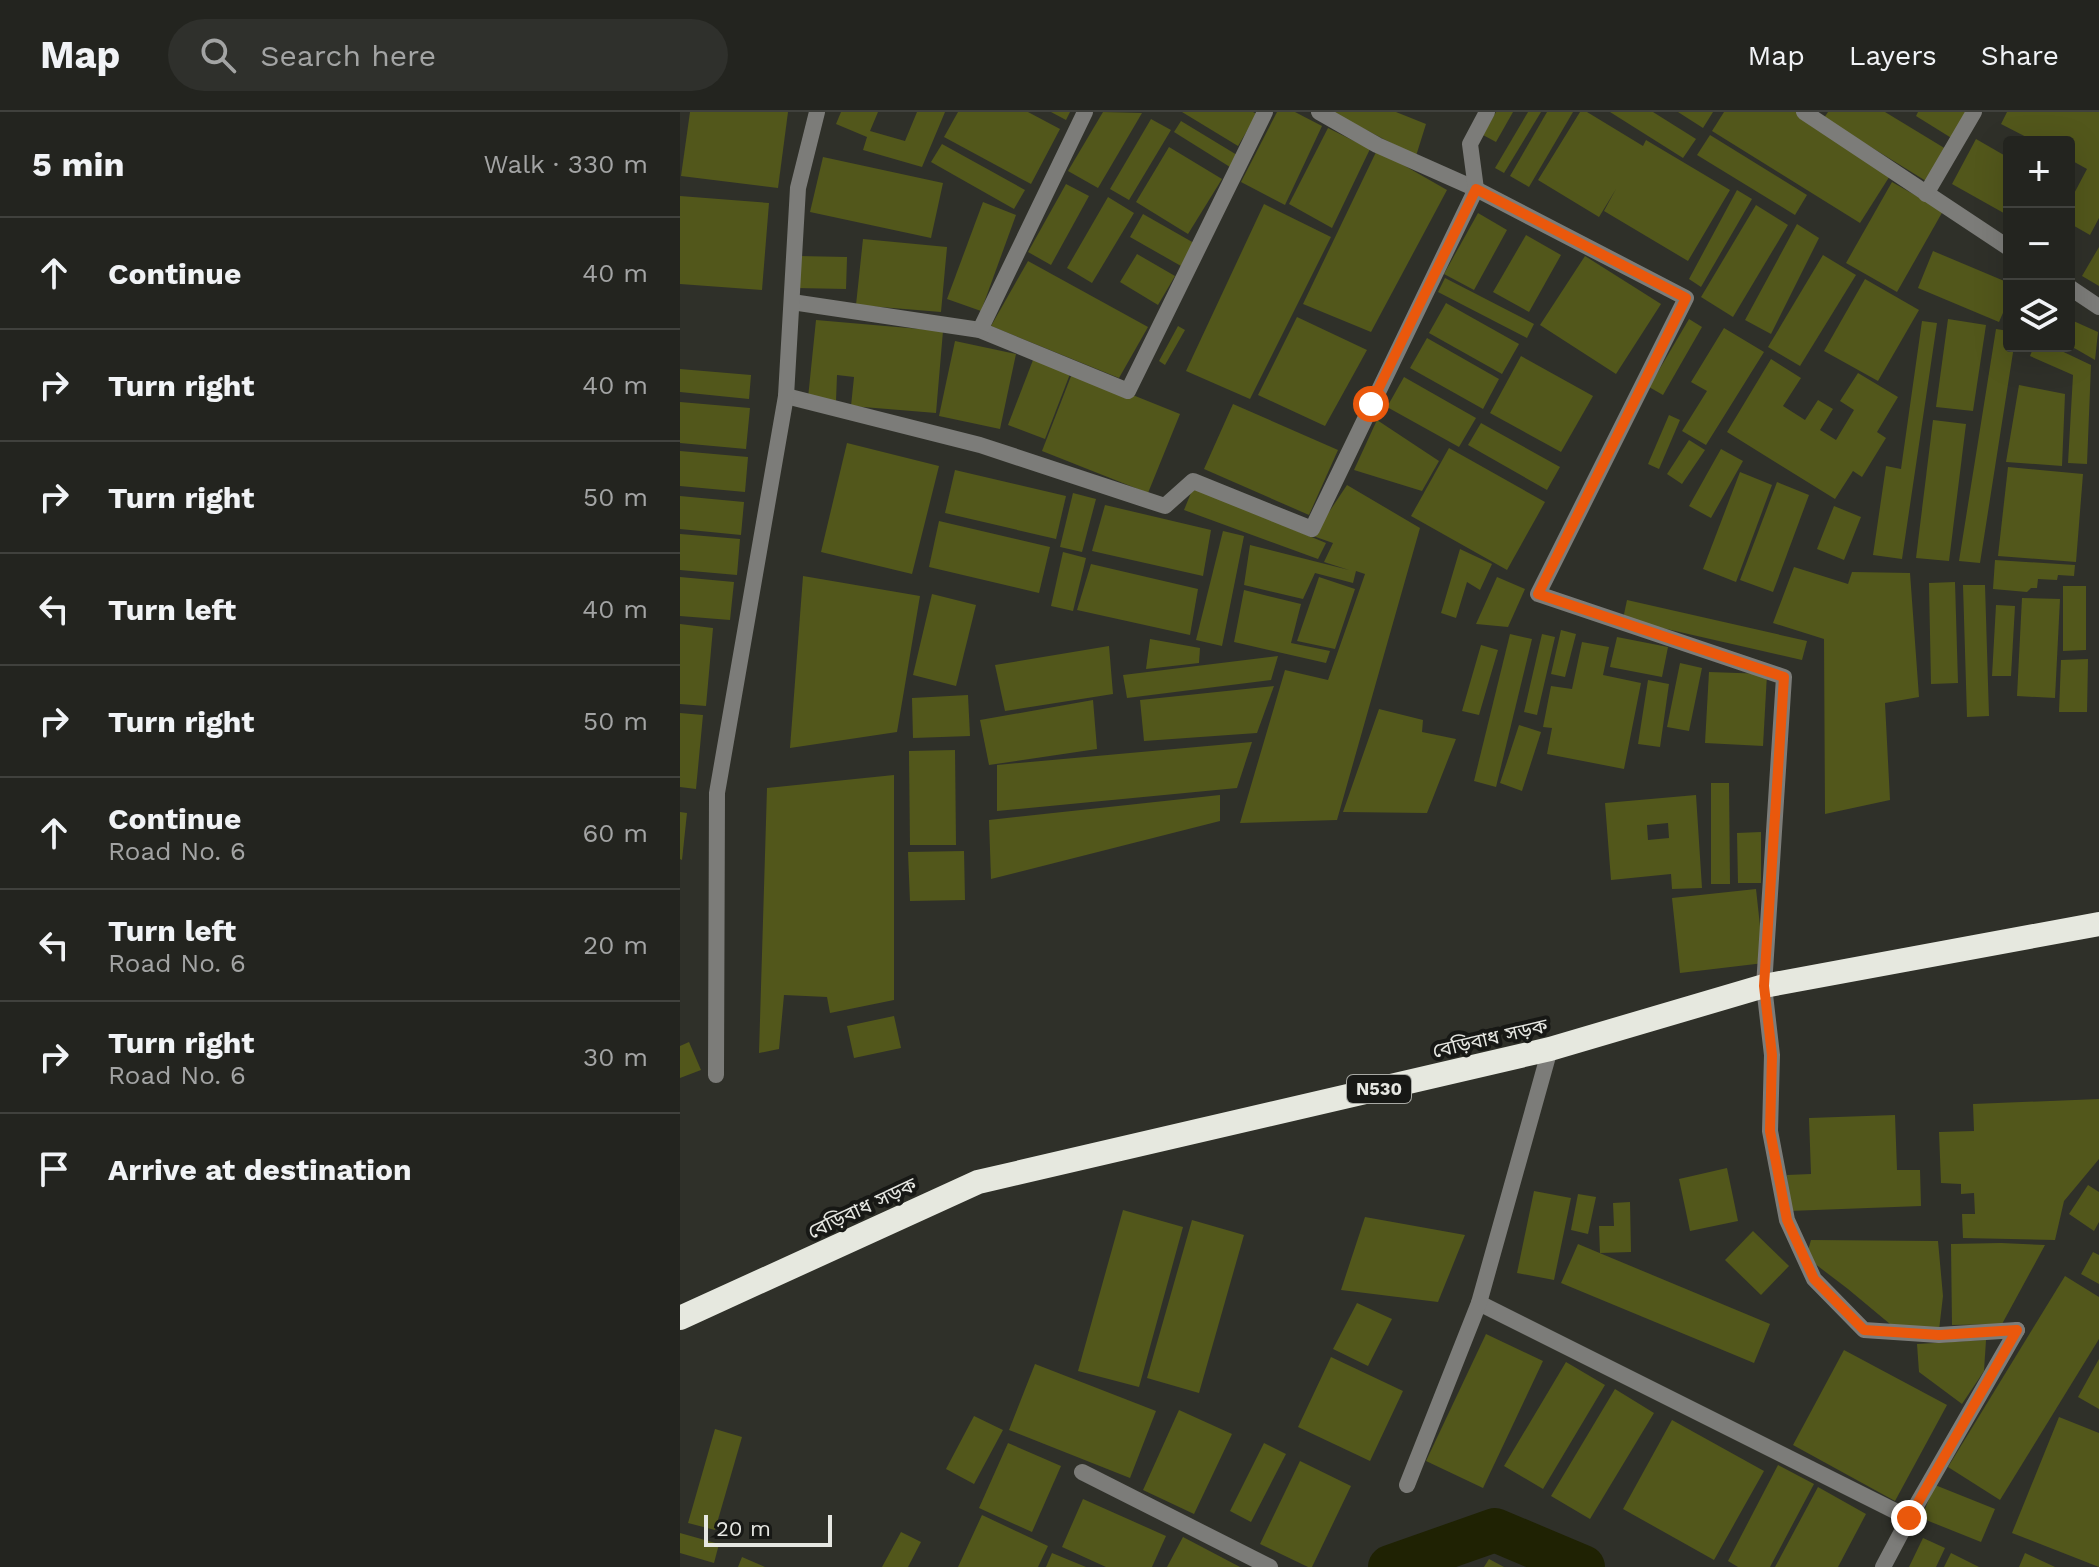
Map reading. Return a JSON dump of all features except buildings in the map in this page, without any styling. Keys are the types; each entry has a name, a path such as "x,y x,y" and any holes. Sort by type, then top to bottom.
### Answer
{"highway":[{"name":"বেড়িবাধ সড়ক","path":"680,1318 978,1182 1550,1049 1764,986 2099,924"}],"street":[{"path":"716,1075 717,793 786,396 798,188 817,112"},
{"path":"980,330 1085,112"},
{"path":"792,302 980,330 1128,391 1265,112"},
{"path":"1319,112 1377,145 1476,189 1686,298 1538,594 1784,677 1764,986 1772,1055 1770,1131 1787,1220 1814,1279 1864,1330 1939,1335 2017,1330 1883,1567"},
{"path":"786,396 980,445 1165,506 1193,481 1312,529 1476,189 1470,144 1487,112"},
{"path":"1804,112 2003,244"},
{"path":"1926,194 1974,112"},
{"path":"2075,291 2099,307"},
{"path":"1407,1485 1479,1303 1550,1049"},
{"path":"1479,1303 1909,1518"},
{"path":"1082,1472 1270,1567"}],"waterway":[{"path":"1390,1567 1495,1530 1583,1567"}],"route":[{"path":"1371,404 1476,189 1686,298 1538,594 1784,677 1764,986 1772,1055 1770,1131 1787,1220 1814,1279 1864,1330 1939,1335 2017,1330 1909,1518"}]}
